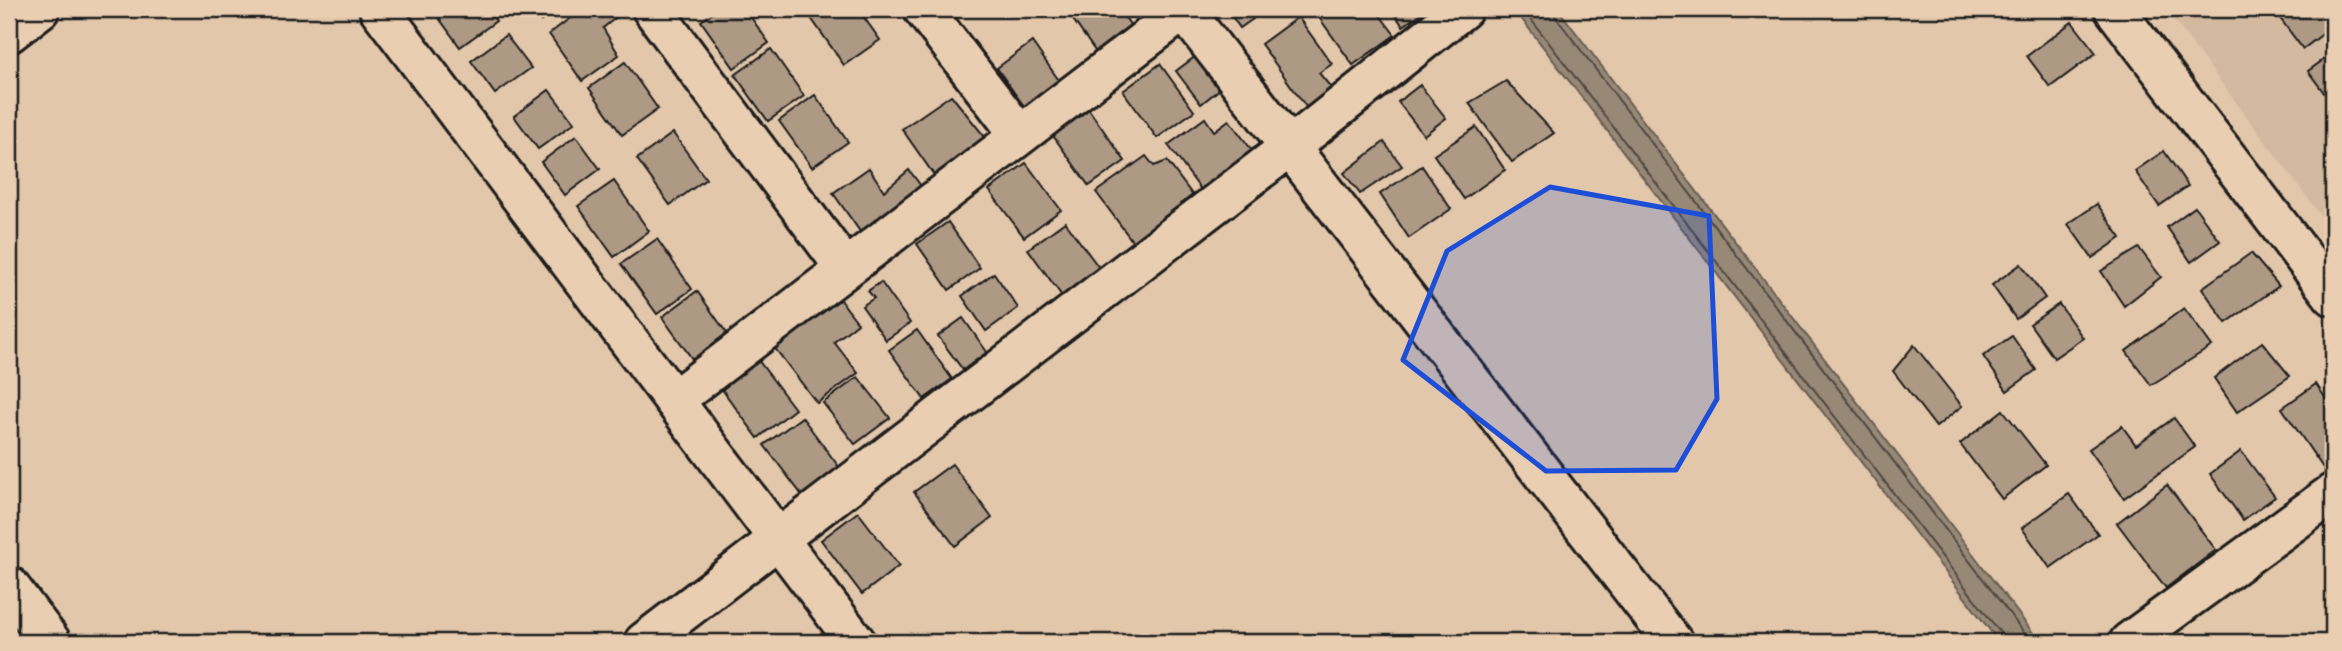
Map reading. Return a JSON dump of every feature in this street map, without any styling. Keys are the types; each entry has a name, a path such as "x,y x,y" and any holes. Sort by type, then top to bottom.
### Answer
{"street":[{"path":"9,33 40,9"},
{"path":"379,9 856,642"},
{"path":"652,9 845,268"},
{"path":"923,9 1019,134"},
{"path":"674,400 1183,9 1673,642"},
{"path":"644,642 1291,146 1463,9"},
{"path":"2113,9 2333,296"},
{"path":"2129,642 2333,493"},
{"path":"9,586 51,642"}],"highlighted area":[{"path":"1550,187 1709,216 1717,399 1676,470 1546,471 1403,360 1447,251"}],"shaded area":[{"path":"2166,9 2333,9 2333,232"}],"water":[{"path":"1514,9 1558,9 2040,642 1999,642"}],"building":[{"path":"443,9 487,9 496,21 460,47 436,14"},
{"path":"533,9 558,9 541,21"},
{"path":"582,9 613,9 619,15 603,28 619,55 582,81 549,34"},
{"path":"719,9 745,9 769,43 734,68 701,21"},
{"path":"825,9 858,9 880,40 844,65 811,18"},
{"path":"1119,9 1136,33 1100,58 1067,11"},
{"path":"1227,9 1257,9 1250,13 1253,19 1240,28"},
{"path":"1313,9 1375,9 1395,35 1353,65"},
{"path":"1391,9 1427,9 1403,26"},
{"path":"2273,9 2333,9 2333,26 2303,49"},
{"path":"1298,17 1332,64 1319,73 1333,90 1307,108 1261,44"},
{"path":"2072,22 2096,53 2050,87 2027,56"},
{"path":"506,35 531,68 495,94 471,61"},
{"path":"1032,42 1065,89 1029,114 997,68"},
{"path":"771,49 804,96 768,121 735,75"},
{"path":"2333,53 2333,105 2308,71"},
{"path":"1196,56 1221,88 1201,104 1176,71"},
{"path":"625,62 658,109 622,135 589,88"},
{"path":"1160,64 1194,111 1157,138 1123,91"},
{"path":"1506,81 1554,133 1512,162 1469,103"},
{"path":"1420,85 1446,118 1424,135 1398,102"},
{"path":"549,90 574,123 538,149 514,116"},
{"path":"815,95 848,142 812,167 779,121"},
{"path":"951,95 985,137 934,175 902,129"},
{"path":"1085,104 1125,161 1089,186 1049,130"},
{"path":"1205,118 1214,131 1229,120 1254,153 1202,191 1168,145"},
{"path":"1476,127 1505,170 1464,199 1434,155"},
{"path":"673,133 706,179 670,205 637,159"},
{"path":"576,136 600,169 565,195 541,162"},
{"path":"1384,142 1402,166 1360,194 1344,173"},
{"path":"2164,151 2188,186 2159,206 2135,171"},
{"path":"1146,156 1154,166 1167,161 1194,197 1133,242 1096,192"},
{"path":"1026,163 1061,210 1024,237 989,190"},
{"path":"1422,166 1451,209 1409,238 1380,194"},
{"path":"869,168 884,191 909,170 927,194 866,240 833,193"},
{"path":"614,181 649,231 614,257 578,206"},
{"path":"2097,204 2121,238 2092,258 2068,224"},
{"path":"2195,207 2220,241 2191,262 2167,227"},
{"path":"948,222 980,268 949,290 917,244"},
{"path":"1065,222 1100,269 1062,296 1028,249"},
{"path":"657,239 692,289 657,314 621,264"},
{"path":"2139,248 2161,277 2124,306 2101,271"},
{"path":"2251,253 2279,286 2226,323 2202,288"},
{"path":"2021,264 2045,298 2016,319 1992,285"},
{"path":"994,273 1018,308 986,331 962,296"},
{"path":"881,282 910,323 886,340 862,306 874,298 868,291"},
{"path":"697,291 733,342 698,367 662,317"},
{"path":"839,298 858,323 834,342 858,373 817,403 774,347"},
{"path":"2059,304 2083,338 2054,358 2030,324"},
{"path":"2184,308 2212,346 2151,385 2126,351"},
{"path":"963,318 987,352 963,370 938,336"},
{"path":"917,330 952,379 924,399 889,350"},
{"path":"2012,336 2036,370 2007,391 1983,356"},
{"path":"2262,342 2290,376 2237,412 2214,378"},
{"path":"1914,345 1962,406 1936,427 1893,371"},
{"path":"755,356 795,409 758,438 718,384"},
{"path":"858,377 890,418 855,444 823,403"},
{"path":"2316,384 2333,409 2333,476 2330,478 2282,408"},
{"path":"2003,410 2046,465 2002,499 1960,444"},
{"path":"802,417 842,471 805,499 764,445"},
{"path":"2174,418 2195,447 2124,498 2089,449 2122,426 2136,445"},
{"path":"2241,451 2275,497 2243,520 2210,474"},
{"path":"952,464 992,518 955,546 914,492"},
{"path":"2167,485 2216,550 2166,588 2117,523"},
{"path":"2069,494 2098,534 2050,568 2022,528"},
{"path":"858,512 899,566 862,594 821,540"}]}
